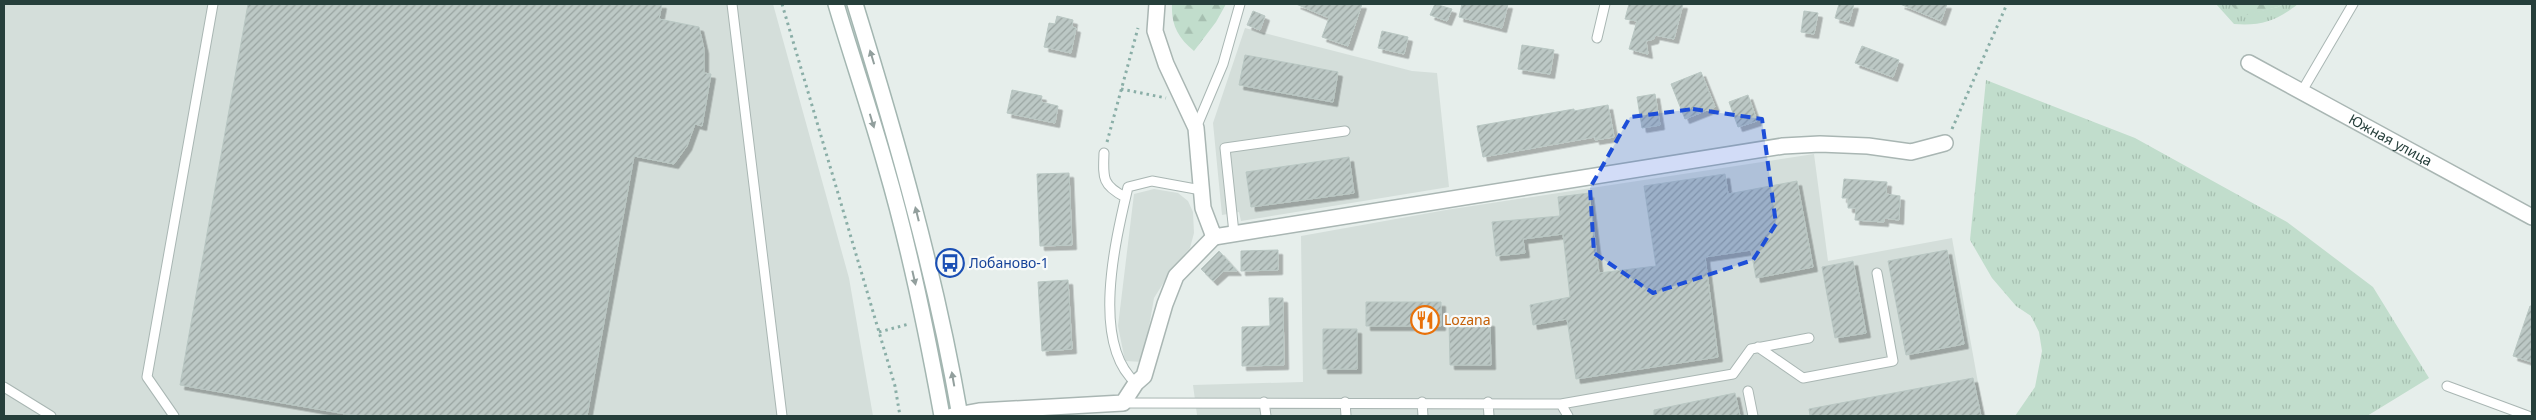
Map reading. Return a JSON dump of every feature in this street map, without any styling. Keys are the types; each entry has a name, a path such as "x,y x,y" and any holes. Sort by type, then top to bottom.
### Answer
{"street":[{"path":"836,4 886,167 911,262 930,347 942,416"},
{"path":"856,4 915,207 946,342 957,416 979,412 1123,403 1136,383 1144,376 1165,304 1176,276 1214,237 1783,146 1820,144 1868,146 1910,152 1945,144"},
{"path":"1158,4 1155,31 1166,64 1196,128 1201,190 1204,208 1214,237"},
{"name":"Южная улица","path":"2249,63 2532,217"}],"lane":[{"path":"174,416 147,377 213,4"},
{"path":"732,4 782,416"},
{"path":"1196,128 1223,64 1240,4"},
{"path":"1597,38 1605,4"},
{"path":"2302,92 2353,4"},
{"path":"1234,233 1225,148 1345,131"},
{"path":"1104,152 1103,175 1110,189 1125,197"},
{"path":"1136,383 1126,374 1115,347 1109,307 1112,254 1128,187 1152,181 1201,190"},
{"path":"1758,347 1803,378 1893,361 1877,273"},
{"path":"1123,403 1488,402 1561,404 1733,374 1751,349 1809,338"},
{"path":"2447,386 2528,416"},
{"path":"4,387 51,416"},
{"path":"1748,392 1753,416"},
{"path":"1264,402 1266,416"},
{"path":"1345,402 1346,416"},
{"path":"1422,402 1423,416"},
{"path":"1488,402 1489,416"},
{"path":"1561,404 1568,416"}],"path":[{"path":"782,4 895,386 900,416"},
{"path":"1945,144 2007,4"},
{"path":"1104,152 1139,23"},
{"path":"1121,89 1164,99 1180,94"},
{"path":"879,332 912,323"}],"highlighted area":[{"path":"1693,109 1762,119 1776,224 1753,260 1653,293 1594,253 1590,188 1630,117"}],"shaded area":[{"path":"4,4 773,4 849,278 873,416 4,416"},
{"path":"1245,28 1412,71 1437,73 1449,187 1241,221 1239,212 1222,215 1213,123"},
{"path":"1814,154 1828,261 1952,238 1984,416 1185,416 1197,415 1193,385 1303,382 1301,236 1446,210"},
{"path":"1154,189 1178,193 1188,201 1193,212 1194,233 1190,248 1174,266 1154,298 1143,362 1125,361 1118,326 1134,194"}],"green space":[{"path":"1172,4 1226,4 1216,22 1194,51 1180,36 1174,25"},
{"path":"2216,4 2230,4 2242,15 2278,7 2283,4 2298,4 2283,15 2268,21 2253,24 2234,24"},
{"path":"2230,4 2283,4 2242,16"},
{"path":"1986,80 2135,138 2287,222 2373,287 2429,378 2367,416 2015,416 2035,387 2042,351 2039,332 2031,316 2016,306 1992,278 1970,240"}],"building":[{"path":"248,4 662,4 659,19 699,27 704,49 704,73 711,74 702,126 695,124 687,146 674,164 634,156 587,416 357,416 180,385"},
{"path":"1296,4 1362,4 1348,46 1322,37 1329,18"},
{"path":"1435,4 1452,9 1447,21 1430,15"},
{"path":"1462,4 1508,4 1502,28 1459,17"},
{"path":"1629,4 1683,4 1674,39 1655,35 1654,39 1646,41 1648,54 1629,49 1637,21 1625,19"},
{"path":"1839,4 1854,4 1849,22 1835,18"},
{"path":"1900,4 1947,4 1941,21"},
{"path":"1253,11 1265,16 1260,30 1247,25"},
{"path":"1804,11 1818,13 1814,34 1801,32"},
{"path":"1057,16 1073,20 1072,27 1076,28 1071,53 1044,47 1049,23 1055,24"},
{"path":"1382,31 1408,37 1404,54 1378,48"},
{"path":"1522,45 1554,50 1550,74 1518,69"},
{"path":"1862,46 1899,60 1893,77 1855,63"},
{"path":"1245,55 1338,72 1333,102 1239,85"},
{"path":"1701,72 1715,107 1685,119 1671,84"},
{"path":"1012,90 1042,96 1041,102 1058,106 1055,123 1007,113"},
{"path":"1655,94 1660,125 1642,128 1637,97"},
{"path":"1748,95 1757,121 1738,127 1729,102"},
{"path":"1608,105 1614,137 1595,140 1595,137 1483,157 1477,126"},
{"path":"1349,157 1354,193 1251,207 1246,172"},
{"path":"1069,173 1072,245 1040,246 1037,174"},
{"path":"1725,174 1728,194 1797,181 1813,267 1756,278 1751,250 1705,257 1718,357 1576,379 1567,319 1533,325 1530,305 1570,297 1563,234 1523,239 1525,253 1496,256 1492,222 1560,216 1558,197 1589,193 1599,273 1656,266 1644,186"},
{"path":"1844,179 1887,182 1886,194 1900,196 1899,220 1884,218 1884,222 1855,220 1856,208 1848,208 1848,198 1842,198"},
{"path":"1278,250 1278,270 1241,271 1241,251"},
{"path":"1947,250 1964,344 1906,355 1888,261"},
{"path":"1219,251 1237,271 1224,271 1213,281 1201,269"},
{"path":"1853,261 1866,333 1835,338 1822,267"},
{"path":"1068,280 1072,349 1042,351 1038,282"},
{"path":"1269,298 1283,298 1284,365 1242,366 1242,327 1270,326"},
{"path":"1366,302 1441,302 1441,326 1366,326"},
{"path":"2530,306 2532,306 2532,362 2513,356"},
{"path":"1449,322 1490,322 1491,365 1450,365"},
{"path":"1323,329 1357,329 1357,369 1323,369"},
{"path":"1973,378 1981,416 1810,416 1809,409"},
{"path":"1735,393 1740,416 1654,416 1654,410"}],"place":[{"name":"Лобаново-1","path":"950,263"},
{"name":"Lozana","path":"1425,320"}]}
